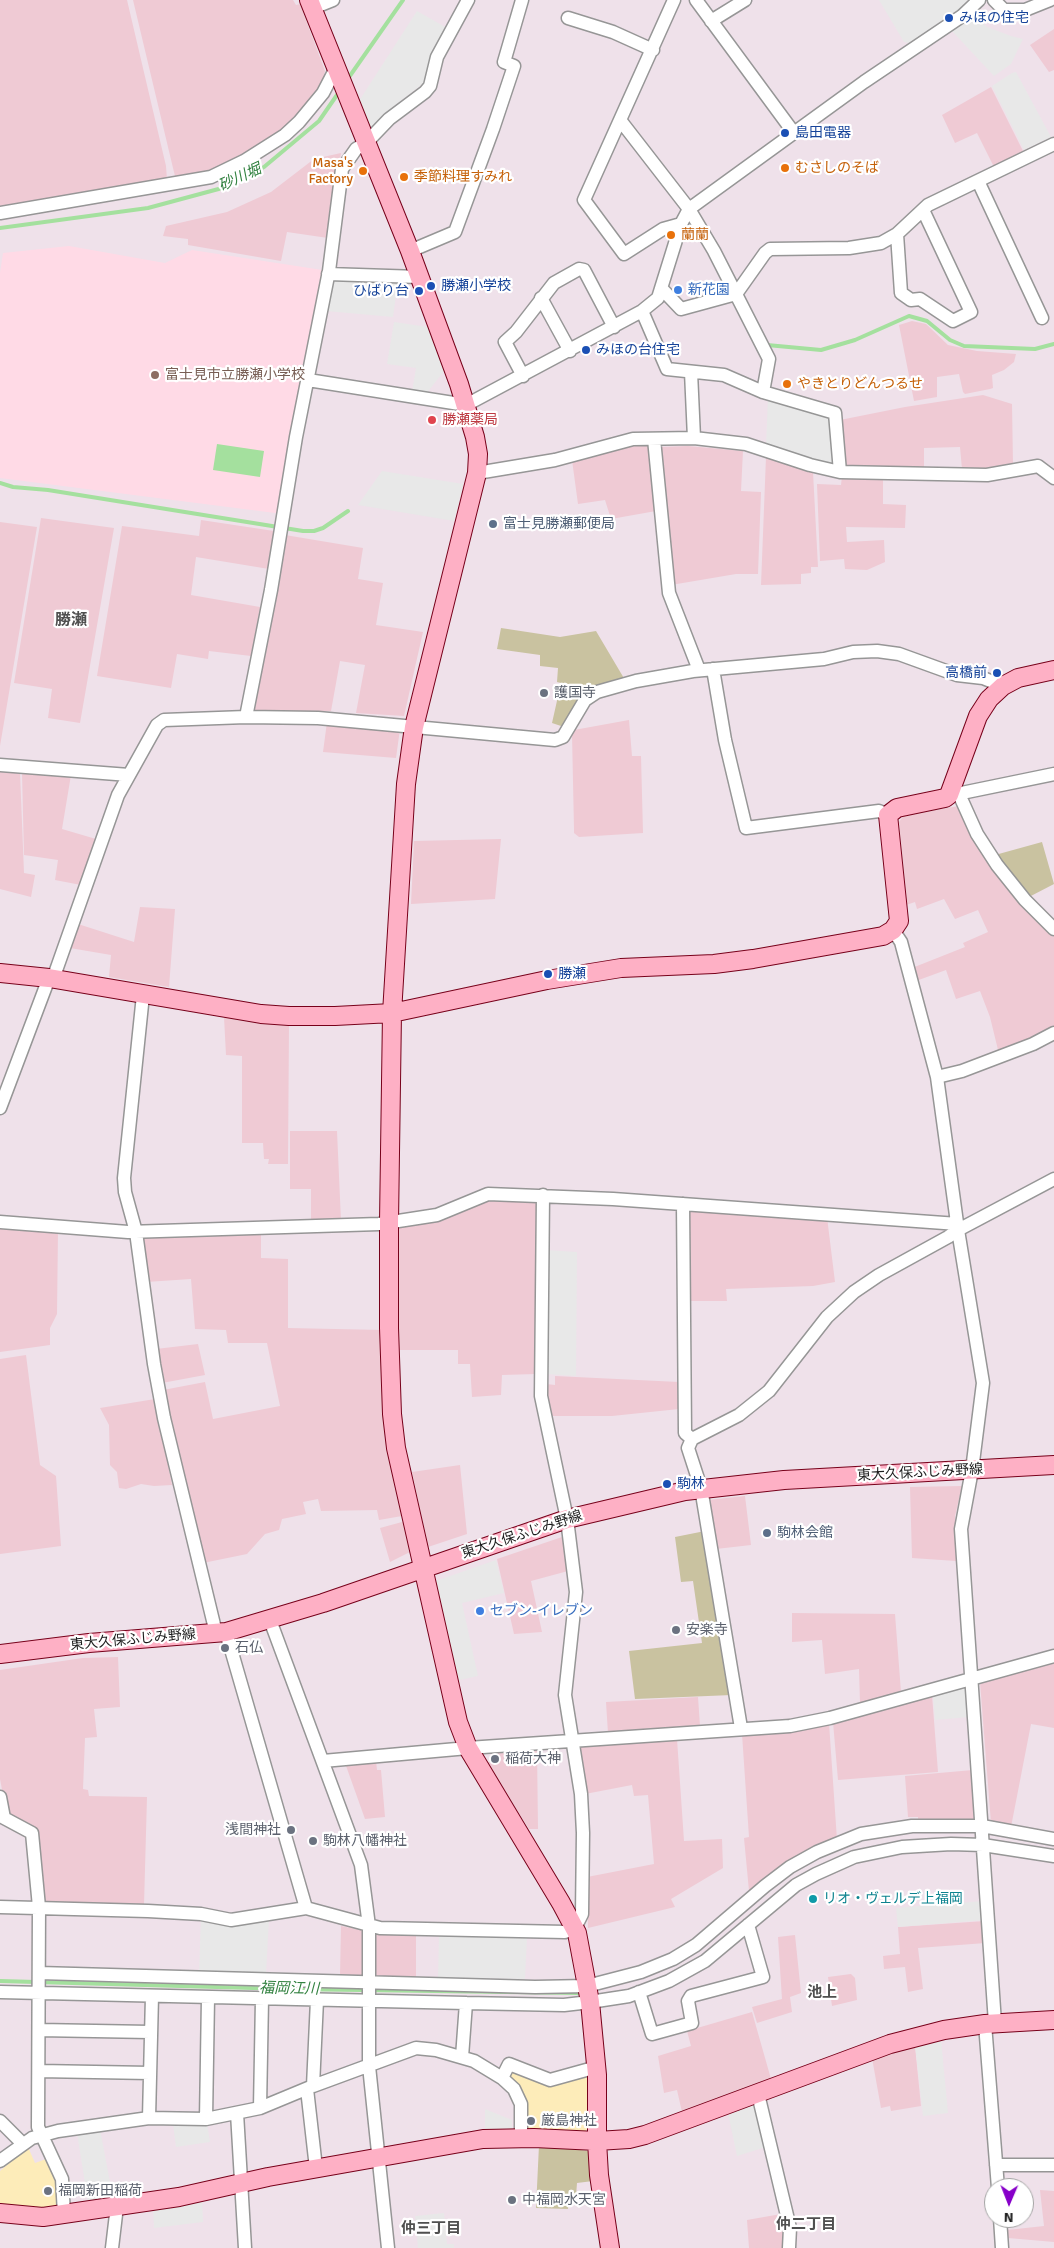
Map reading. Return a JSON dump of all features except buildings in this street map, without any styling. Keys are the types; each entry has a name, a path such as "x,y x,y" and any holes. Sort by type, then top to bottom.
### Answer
{"street":[{"path":"333,0 311,4 410,251 466,405 478,454 477,473 414,727 406,784 392,1013 389,1337 392,1414 396,1448 452,1700 468,1748 575,1928 588,1994 597,2067 599,2175 610,2248"},
{"path":"246,717 271,590 296,437 328,274 342,169 356,149 366,143 388,119 425,92 430,86 437,57 468,0"},
{"path":"410,251 455,232 494,129 514,66 504,62 522,0"},
{"path":"674,0 584,200 624,254 663,229 681,224"},
{"path":"696,0 794,134"},
{"path":"711,21 745,0"},
{"path":"308,380 466,405 614,327 653,304 662,290 681,224 689,209 864,82 962,16 979,0"},
{"path":"994,0 1004,10 1025,10 1050,0"},
{"path":"568,18 613,32 653,50"},
{"path":"0,213 211,177 270,146 299,122 338,72"},
{"path":"620,120 689,209 736,294 769,359 764,392"},
{"path":"662,290 682,309 736,294 765,253 770,249 849,248 881,243 897,234 928,205 1054,144"},
{"path":"978,181 1042,318"},
{"path":"897,234 901,293 911,300 920,299 954,321 971,312 923,210"},
{"path":"523,376 505,342 516,332 554,283 579,270 584,270 614,327"},
{"path":"328,274 419,277"},
{"path":"541,298 570,351"},
{"path":"642,311 667,369 724,375 764,392 835,413 840,472"},
{"path":"691,372 694,438"},
{"path":"477,473 555,460 634,439 694,438 746,444 810,465 840,472 987,475 1038,466 1044,468 1054,478"},
{"path":"654,439 669,593 698,670"},
{"path":"0,1108 51,979 118,795 157,725 164,720 246,717 318,718 555,740 563,737 585,700 597,692 698,670 824,659 853,652 877,651 899,654 957,675 983,678 1002,686"},
{"path":"713,669 725,740 746,828 879,811 888,815"},
{"path":"1054,670 1026,676 1002,686 989,699 978,716 954,794 997,865 1025,900 1054,929"},
{"path":"0,766 129,775"},
{"path":"888,815 897,808 942,800 954,794 1054,774"},
{"path":"0,973 51,979 143,995 289,1016 392,1013 621,968 714,964 883,936 893,930 899,921 888,815"},
{"path":"893,930 900,942 937,1077 958,1227 983,1383 972,1470 961,1529 982,1826 997,2178"},
{"path":"143,995 124,1178 125,1192 136,1232 154,1364 164,1418 221,1632 306,1908"},
{"path":"937,1077 971,1067 1033,1044 1054,1033"},
{"path":"741,1728 701,1488 688,1448 692,1439 738,1415 769,1391 827,1317 854,1292 879,1275 948,1237 958,1227 1054,1179"},
{"path":"0,1222 136,1232 380,1224 437,1215 488,1194 542,1195 683,1204 958,1227"},
{"path":"0,1907 201,1914 231,1920 306,1908 370,1926 565,1932 575,1928 582,1914 583,1833 581,1794 565,1695 576,1592 567,1519 541,1396 542,1195"},
{"path":"683,1204 685,1433 692,1439"},
{"name":"東大久保ふじみ野線","path":"0,1654 89,1643 221,1632 270,1620 567,1519 639,1500 701,1488 832,1477 1054,1465"},
{"path":"270,1620 361,1866 370,1926 369,2066 388,2248"},
{"path":"323,1761 573,1740 790,1726 830,1718 1054,1656"},
{"path":"0,1797 4,1818 32,1833 39,1907 38,2127 62,2179 64,2214"},
{"path":"39,1982 152,1996 262,2000 564,2005 673,1959 696,1945 790,1867 844,1840 878,1831 912,1826 982,1826 1054,1839"},
{"path":"0,1992 39,1982 370,1983 560,1987 588,1994 629,1996 669,1981 705,1961 796,1885 854,1857 902,1847 951,1844 983,1846 1054,1856"},
{"path":"639,1992 652,2034 692,2023 688,2001 691,1996 763,1977 748,1925"},
{"path":"149,2118 152,1996"},
{"path":"206,2119 208,1998"},
{"path":"260,2108 262,2000"},
{"path":"316,2168 310,2087 317,2000"},
{"path":"462,2057 466,2003"},
{"path":"0,2213 43,2217 179,2197 316,2168 484,2139 521,2138 597,2141 645,2135 890,2044 944,2030 990,2024 1054,2020"},
{"path":"39,2030 150,2032"},
{"path":"0,2161 22,2143 41,2135 149,2118 206,2119 260,2108 310,2087 416,2048 436,2050 474,2061 502,2078 514,2089 521,2104 521,2138"},
{"path":"502,2078 509,2064 550,2080 597,2067"},
{"path":"39,2071 150,2073"},
{"path":"758,2094 790,2228 789,2248"},
{"path":"237,2114 245,2248"},
{"path":"0,2121 22,2143"},
{"path":"996,2165 1054,2165"},
{"path":"112,2248 117,2206"},
{"path":"1001,2228 1002,2248"}],"shaded area":[{"path":"0,0 127,0 166,166 167,180 0,209"},
{"path":"133,0 293,0 296,5 300,4 325,71 322,86 293,121 265,143 206,173 179,178 175,176"},
{"path":"879,0 968,0 959,9 909,43 904,42"},
{"path":"417,11 447,28 431,55 425,82 384,114 370,130 359,101"},
{"path":"973,14 987,27 1023,39 1011,64 994,76 952,31"},
{"path":"1054,29 1054,70 1049,72 1030,45"},
{"path":"1016,72 1051,137 1024,150 992,86"},
{"path":"991,87 1024,153 994,167 977,133 955,143 942,115"},
{"path":"341,153 328,238 287,232 281,261 188,245 188,239 163,236 166,226 227,212 271,192 314,159"},
{"name":"富士見市立勝瀬小学校","path":"69,246 165,263 192,250 329,271 283,514 0,478 0,273 3,253"},
{"path":"335,278 398,281 393,317 326,311 330,281"},
{"path":"912,321 926,324 948,345 977,351 1016,354 1014,362 1004,370 992,375 993,388 965,394 959,374 937,377 937,397 914,401 899,325"},
{"path":"394,322 428,327 444,371 426,394 412,392 416,368 387,364"},
{"path":"983,395 1012,404 1013,465 990,469 962,469 960,447 924,448 924,468 848,467 843,463 840,420 905,407"},
{"path":"768,397 824,415 829,420 834,461 830,466 766,446"},
{"path":"647,443 651,447 656,511 611,519 605,500 578,504 572,460"},
{"path":"217,444 264,451 260,477 213,470"},
{"path":"688,446 743,451 741,491 761,492 758,574 736,574 671,585 661,447"},
{"path":"766,457 813,472 818,567 811,567 811,573 801,574 801,584 761,585"},
{"path":"382,471 463,484 454,521 358,505"},
{"path":"842,476 883,477 883,504 906,505 905,528 846,527 847,542 884,540 885,562 867,570 845,569 844,559 820,561 817,484 841,485"},
{"path":"41,518 114,528 80,723 48,718 52,689 14,683"},
{"path":"201,520 274,531 269,569 196,557 191,595 260,607 251,656 209,651 208,659 177,654 171,688 97,676 122,526 199,536"},
{"path":"0,522 37,527 0,746"},
{"path":"285,535 363,548 358,579 383,583 376,625 423,632 404,716 356,713 365,665 340,661 331,711 250,711"},
{"path":"501,628 560,637 596,631 625,680 589,691 564,727 552,723 561,683 557,682 558,668 540,666 540,655 497,649"},
{"path":"629,720 632,756 641,756 643,833 579,837 574,833 572,734 574,730"},
{"path":"327,722 400,729 396,758 323,752"},
{"path":"0,772 20,773 24,873 35,875 31,897 0,889"},
{"path":"22,773 71,775 62,829 96,839 81,885 55,880 58,860 24,855"},
{"path":"959,806 1052,931 1054,938 1054,1029 999,1054 990,1017 980,991 956,999 946,970 916,981 912,968 965,947 963,943 988,932 978,910 955,919 944,899 917,909 915,902 906,905 899,822 904,815"},
{"path":"501,839 495,899 411,904 414,841"},
{"path":"1042,842 1054,884 1027,898 995,855"},
{"path":"140,907 175,909 169,987 109,977 111,955 70,948 78,924 134,942"},
{"path":"224,1017 289,1024 288,1164 268,1164 269,1159 264,1159 263,1143 242,1143 242,1056 226,1055"},
{"path":"290,1131 337,1131 341,1221 311,1222 311,1189 290,1189"},
{"path":"490,1199 535,1201 538,1204 536,1374 502,1375 501,1395 472,1397 470,1364 458,1364 458,1350 399,1350 399,1227 431,1223"},
{"path":"688,1212 827,1217 835,1282 813,1286 726,1289 727,1301 688,1301"},
{"path":"0,1226 58,1231 57,1314 50,1328 50,1345 0,1352"},
{"path":"261,1231 261,1258 288,1259 288,1328 383,1330 384,1428 405,1511 402,1516 379,1520 377,1510 321,1511 318,1499 303,1502 306,1514 282,1519 279,1530 265,1534 247,1554 203,1563 163,1390 205,1382 213,1419 280,1406 267,1343 228,1343 226,1330 195,1329 191,1279 146,1282 141,1240 144,1236"},
{"path":"546,1250 577,1252 576,1376 546,1374"},
{"path":"198,1344 205,1375 162,1383 156,1349"},
{"path":"26,1355 40,1465 56,1476 61,1546 0,1554 0,1359"},
{"path":"555,1376 679,1382 679,1409 612,1416 551,1416 546,1384 555,1385"},
{"path":"155,1399 172,1485 154,1486 141,1484 126,1489 119,1488 117,1472 110,1465 109,1425 100,1408"},
{"path":"460,1465 467,1534 428,1547 412,1472"},
{"path":"962,1486 955,1516 956,1561 912,1558 910,1487"},
{"path":"745,1496 751,1545 716,1549 708,1500"},
{"path":"402,1522 408,1525 412,1551 390,1562 380,1528"},
{"path":"705,1531 732,1695 635,1699 629,1651 702,1643 693,1581 681,1582 675,1537"},
{"path":"565,1536 568,1571 531,1581 542,1632 514,1634 497,1559"},
{"path":"496,1560 504,1593 462,1603 478,1676 455,1681 433,1582"},
{"path":"792,1613 895,1614 901,1692 860,1703 859,1669 825,1674 822,1640 792,1642"},
{"path":"118,1657 120,1707 94,1709 97,1737 85,1738 83,1789 88,1790 89,1796 147,1797 144,1905 50,1905 44,1901 37,1830 12,1818 6,1811 0,1779 0,1670 83,1658"},
{"path":"1054,1661 1054,1728 1031,1724 1011,1827 991,1823 980,1682"},
{"path":"964,1686 967,1689 969,1717 935,1720 933,1695"},
{"path":"932,1695 938,1772 838,1780 833,1722"},
{"path":"698,1697 700,1726 608,1733 606,1702"},
{"path":"829,1723 837,1840 783,1866 749,1891 744,1838 749,1837 742,1734"},
{"path":"677,1739 684,1841 722,1839 723,1868 671,1899 675,1907 588,1928 587,1877 654,1864 648,1795 634,1796 632,1785 585,1794 578,1750 582,1745"},
{"path":"537,1749 538,1829 529,1829 486,1762 498,1762 498,1752"},
{"path":"376,1761 377,1770 381,1770 385,1817 365,1819 345,1763"},
{"path":"973,1770 977,1820 918,1824 918,1817 908,1817 905,1776"},
{"path":"983,1901 985,1920 898,1927 896,1908"},
{"path":"201,1917 269,1919 266,1974 199,1973"},
{"path":"985,1921 986,1943 918,1948 923,1989 908,1992 905,1967 884,1969 883,1956 900,1954 898,1927"},
{"path":"341,1926 361,1930 365,1933 365,1972 362,1976 340,1976"},
{"path":"377,1934 416,1935 416,1978 378,1977 374,1974 374,1937"},
{"path":"795,1935 801,1993 790,1997 792,2012 757,2023 752,2007 782,1999 778,1937"},
{"path":"439,1936 527,1937 525,1979 438,1978"},
{"path":"851,1974 855,1978 857,2000 832,2006 828,1977"},
{"path":"752,2012 771,2079 682,2112 677,2090 664,2093 658,2056 691,2046 687,2031"},
{"path":"941,2039 948,2113 923,2116 915,2045"},
{"path":"915,2046 921,2106 891,2111 890,2106 881,2108 872,2058"},
{"path":"513,2070 550,2083 589,2072 589,2127 583,2134 525,2128 506,2078"},
{"path":"752,2104 757,2106 766,2147 737,2156 728,2113"},
{"path":"485,2109 512,2120 512,2130 485,2131"},
{"path":"207,2123 210,2142 176,2147 173,2124"},
{"path":"100,2129 113,2198 88,2202 77,2133"},
{"path":"539,2145 589,2151 593,2181 577,2183 576,2196 569,2196 568,2209 536,2208"},
{"path":"28,2147 35,2163 49,2158 58,2178 60,2206 53,2209 0,2204 0,2171"},
{"path":"1040,2190 1054,2191 1054,2242 1008,2238 1007,2230 1044,2226"},
{"path":"202,2197 203,2222 154,2228 153,2206"},
{"path":"444,2213 447,2244 454,2244 454,2248 418,2248 415,2216"},
{"path":"781,2214 785,2228 784,2248 749,2248 747,2220"}],"waterway":[{"name":"砂川堀","path":"347,80 403,0"},
{"name":"砂川堀","path":"0,228 148,208 226,187 264,167 319,121 339,92"},
{"path":"767,345 821,350 855,340 909,316 927,321 950,340 964,346 1035,349 1054,344"},
{"path":"0,483 13,487 48,490 303,531 314,531 323,528 348,511"},
{"name":"福岡江川","path":"0,1981 289,1989 578,1993"}],"place":[{"name":"みほの住宅","path":"949,18"},
{"name":"島田電器","path":"785,133"},
{"name":"むさしのそば","path":"785,168"},
{"name":"Masa's Factory","path":"363,171"},
{"name":"季節料理すみれ","path":"404,177"},
{"name":"蘭蘭","path":"671,235"},
{"name":"勝瀬小学校","path":"431,286"},
{"name":"新花園","path":"678,290"},
{"name":"ひばり台","path":"419,291"},
{"name":"みほの台住宅","path":"586,350"},
{"name":"富士見市立勝瀬小学校","path":"155,375"},
{"name":"やきとりどんつるせ","path":"787,384"},
{"name":"勝瀬薬局","path":"432,420"},
{"name":"富士見勝瀬郵便局","path":"493,524"},
{"name":"高橋前","path":"997,673"},
{"name":"護国寺","path":"544,693"},
{"name":"勝瀬","path":"548,974"},
{"name":"駒林","path":"667,1484"},
{"name":"駒林会館","path":"767,1533"},
{"name":"セブン-イレブン","path":"480,1611"},
{"name":"安楽寺","path":"676,1630"},
{"name":"石仏","path":"225,1648"},
{"name":"稲荷大神","path":"495,1759"},
{"name":"浅間神社","path":"291,1830"},
{"name":"駒林八幡神社","path":"313,1841"},
{"name":"リオ・ヴェルデ上福岡","path":"813,1899"},
{"name":"厳島神社","path":"531,2121"},
{"name":"福岡新田稲荷","path":"48,2191"},
{"name":"中福岡水天宮","path":"512,2200"}],"district":[{"name":"勝瀬","path":"71,621"},
{"name":"池上","path":"822,1993"},
{"name":"仲二丁目","path":"806,2225"},
{"name":"仲三丁目","path":"431,2229"}]}
